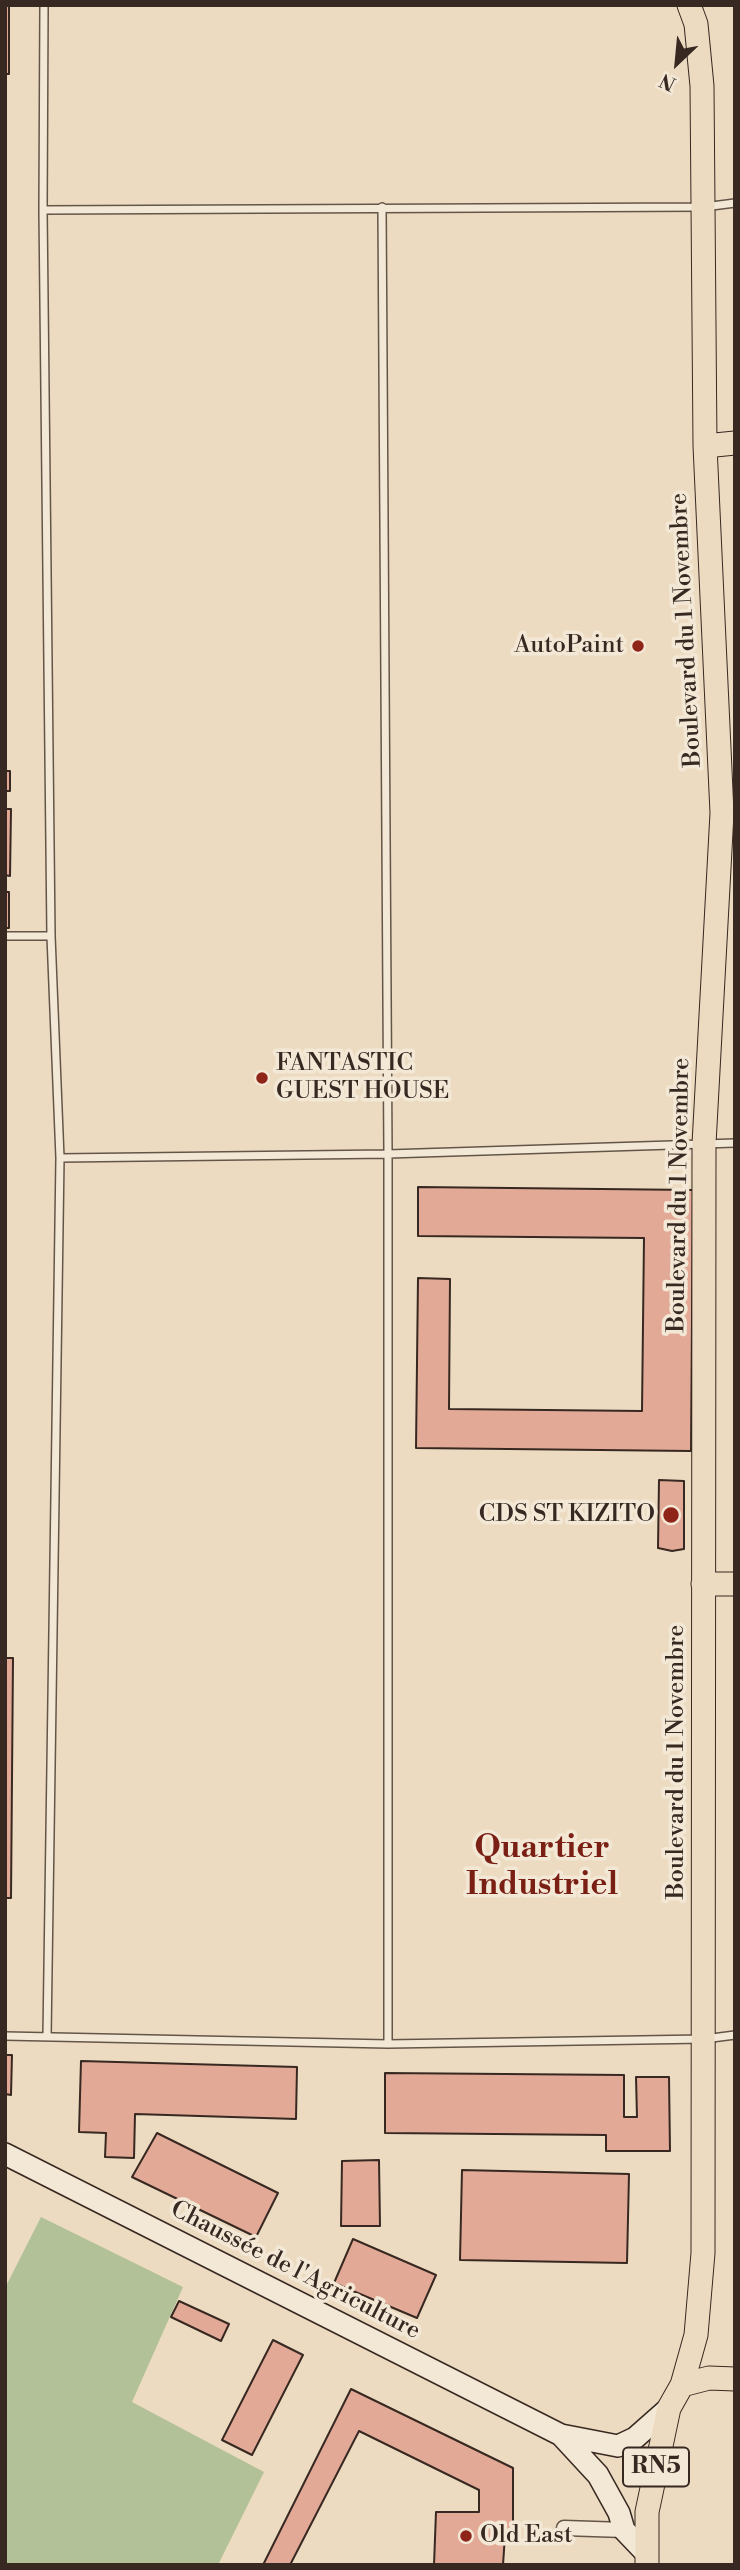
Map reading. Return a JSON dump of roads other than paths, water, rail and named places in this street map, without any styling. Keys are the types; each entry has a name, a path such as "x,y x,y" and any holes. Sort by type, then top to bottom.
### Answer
{"main road":[{"name":"Boulevard du 1 Novembre","path":"646,2559 647,2512 669,2408 682,2385 696,2335 701,2300 704,2039 704,1144 728,814 705,446 702,86 696,24 689,5"},
{"path":"705,446 735,443"},
{"path":"703,1584 735,1584"},
{"path":"682,2385 709,2378 735,2379"}],"street":[{"name":"Chaussée de l'Agriculture","path":"5,2154 561,2435 618,2446 635,2438 669,2408"},
{"name":"Chaussée de l'Agriculture","path":"561,2435 598,2475 619,2513 624,2530 646,2559"},
{"path":"564,2528 624,2530"}],"lane":[{"path":"44,5 43,210 51,936 60,1158 47,2036"},
{"path":"43,210 704,207 735,203"},
{"path":"382,207 388,1154 388,2044"},
{"path":"5,936 51,936"},
{"path":"60,1158 388,1154 735,1143"},
{"path":"5,2036 388,2044 704,2039 735,2035"}],"place":[{"name":"AutoPaint","path":"638,646"},
{"name":"FANTASTIC GUEST HOUSE","path":"262,1078"},
{"name":"CDS ST KIZITO","path":"671,1515"},
{"name":"Old East","path":"466,2536"}],"district":[{"name":"Quartier Industriel","path":"542,1868"}]}
